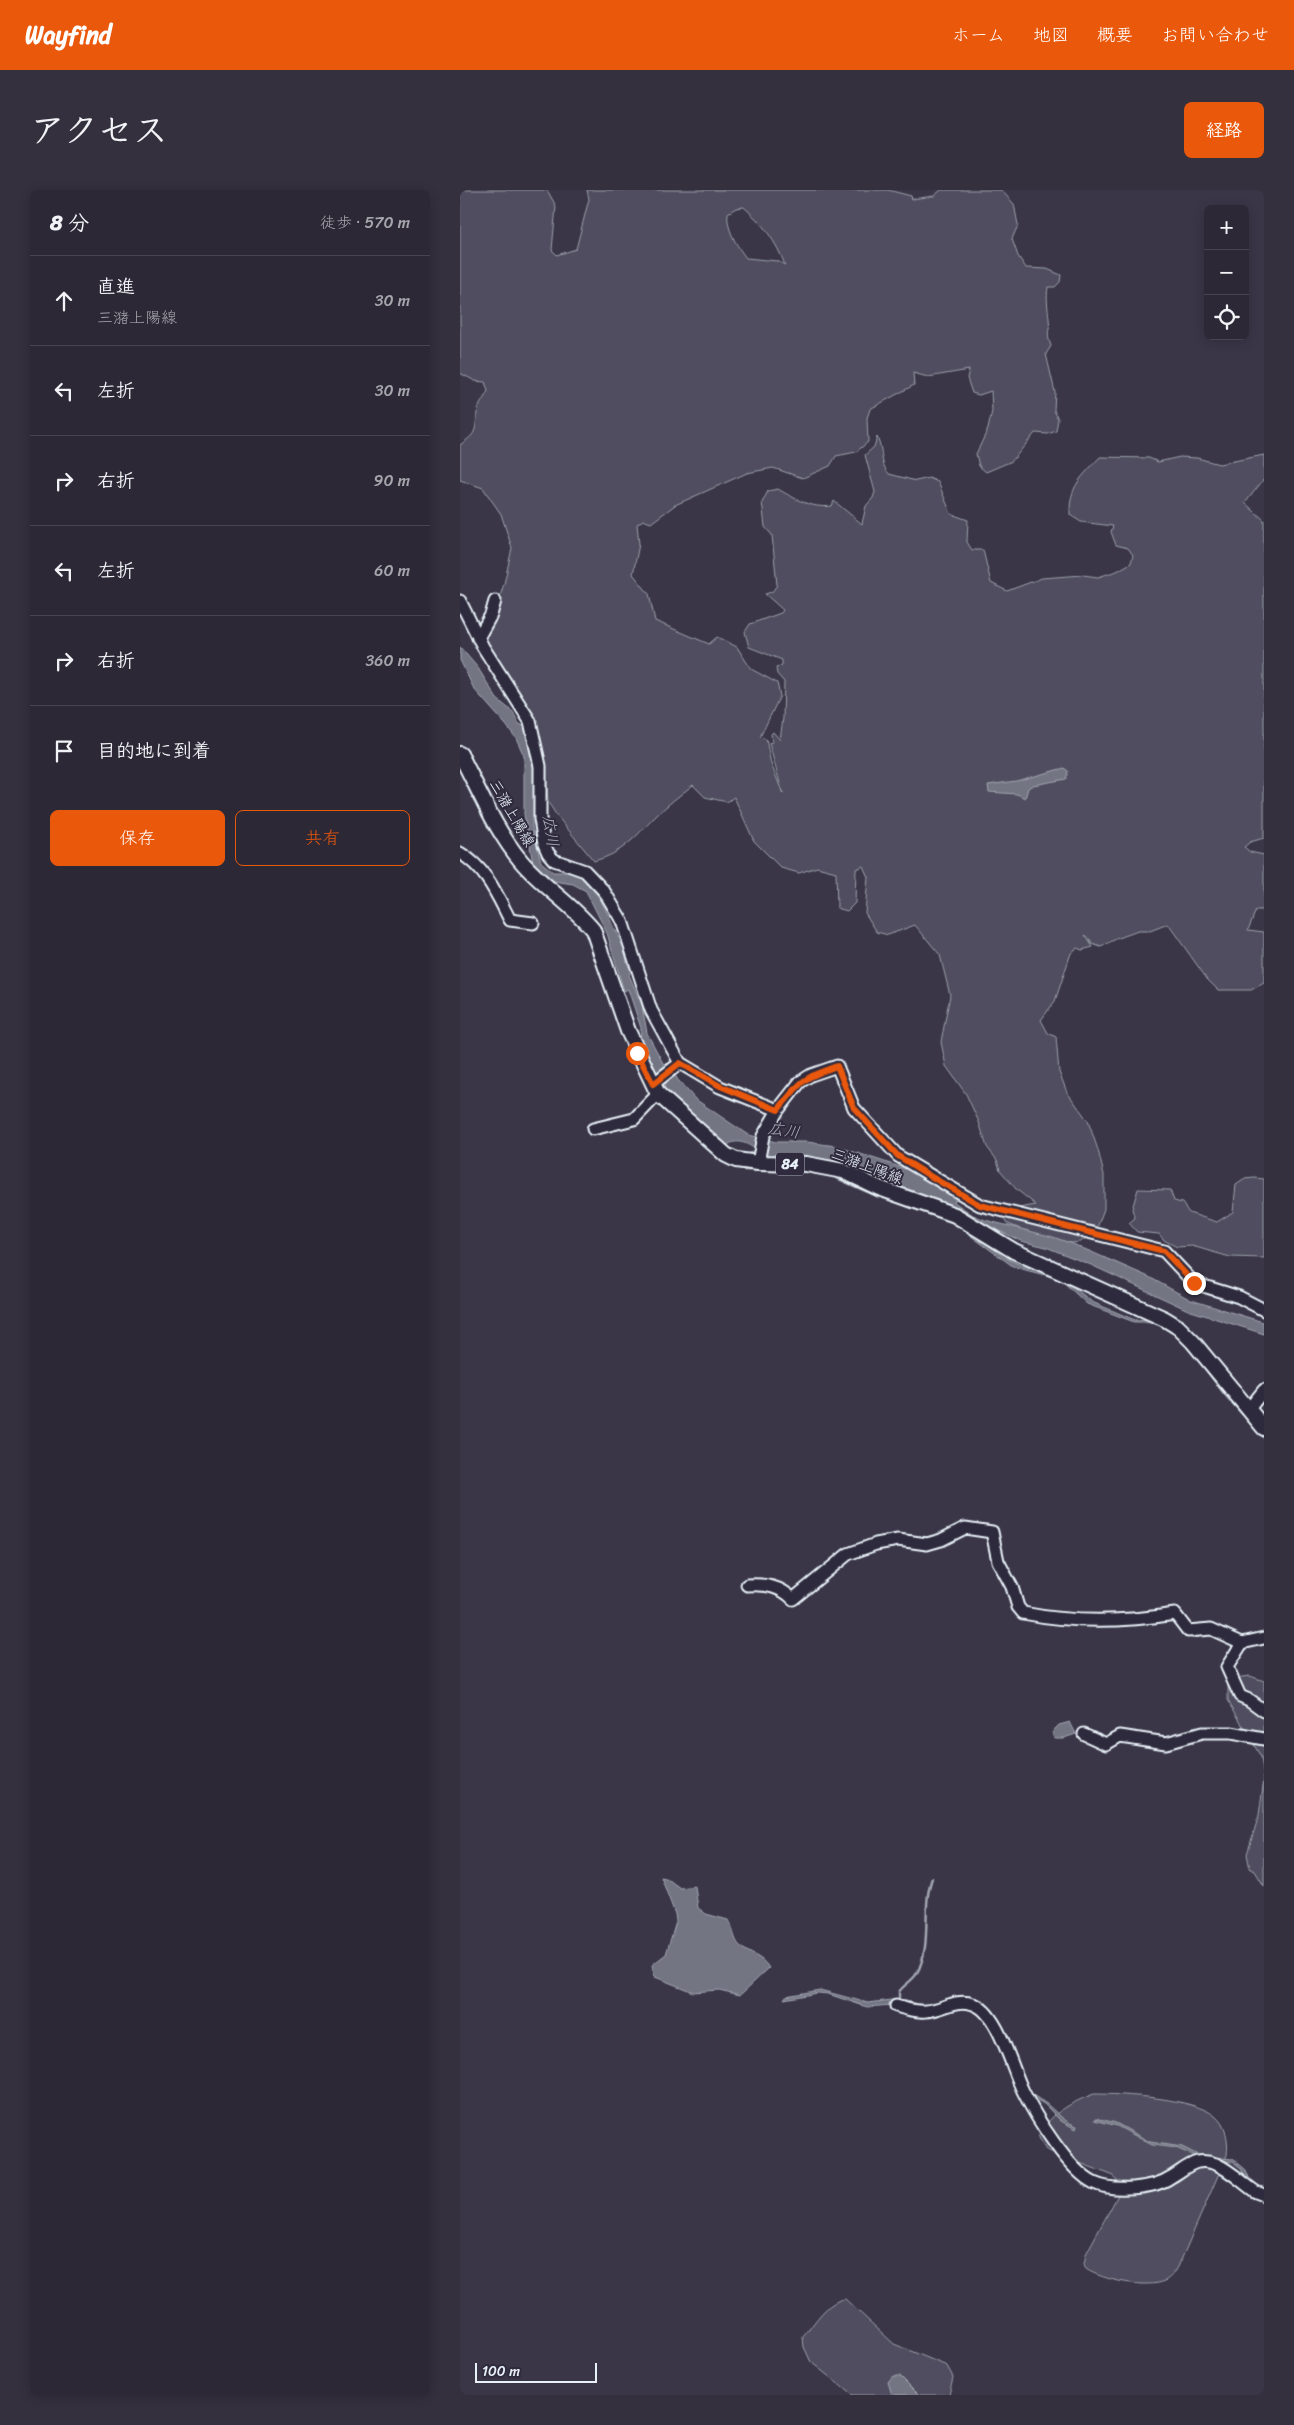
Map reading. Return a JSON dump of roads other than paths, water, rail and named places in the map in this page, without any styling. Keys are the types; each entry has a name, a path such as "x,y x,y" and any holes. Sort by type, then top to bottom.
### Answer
{"main road":[{"name":"三潴上陽線","path":"460,754 506,842 531,872 582,917 593,930 628,1031 656,1086 726,1155 736,1160 806,1164 843,1172 879,1188 955,1215 1014,1251 1165,1319 1178,1327 1193,1342 1264,1428"}],"street":[{"path":"478,638 490,615 495,600"},
{"path":"460,601 478,638 519,701 532,726 540,766 540,819 544,844 554,860 585,871 604,891 622,921 651,1010 677,1066 778,1110"},
{"path":"460,853 471,859 492,884 510,920 533,923"},
{"path":"593,1129 634,1119 656,1086 677,1066"},
{"path":"758,1160 763,1136 778,1110 800,1082 811,1075 837,1066 854,1108 898,1156 980,1205 1164,1251 1194,1283 1239,1297 1264,1310"},
{"path":"1248,1410 1264,1390"},
{"path":"747,1585 775,1587 793,1599 848,1554 890,1540 927,1544 941,1540 965,1528 992,1532 998,1561 1023,1613 1112,1621 1138,1620 1175,1614 1188,1630 1211,1629 1242,1643 1264,1638"},
{"path":"1242,1643 1227,1667 1240,1696 1249,1700 1264,1712"},
{"path":"1084,1734 1106,1744 1120,1736 1166,1742 1202,1733 1231,1733 1264,1739"},
{"path":"896,2006 924,2012 954,2002 973,2004 984,2010 994,2022 1024,2092 1040,2121 1077,2171 1095,2184 1117,2188 1145,2187 1171,2178 1185,2166 1200,2162 1216,2164 1256,2192 1264,2195"}],"water":[{"path":"460,647 478,668 497,699 513,712 519,724 526,727 537,772 537,810 532,819 532,827 541,862 553,872 579,872 596,893 625,951 631,970 629,975 642,1005 647,1033 663,1063 668,1064 678,1080 695,1099 748,1135 776,1142 807,1142 836,1146 906,1169 958,1194 954,1202 973,1215 1073,1244 1149,1277 1191,1300 1263,1322 1264,1334 1188,1310 1091,1265 1046,1247 1021,1241 993,1228 885,1187 849,1166 821,1160 736,1156 737,1151 748,1154 755,1149 748,1144 740,1142 729,1144 725,1147 664,1092 640,1043 641,1028 628,989 624,991 607,933 586,891 573,884 547,880 534,869 524,814 524,756 516,738 474,689 460,660"},
{"path":"1064,768 1068,771 1066,779 1033,785 1028,788 1025,798 1017,794 989,792 988,785 1016,781"},
{"path":"973,1233 1004,1257 1020,1265 1061,1277 1092,1302 1135,1320 1156,1319 1172,1328 1264,1436 1264,1439 1224,1395 1188,1347 1165,1326 1157,1322 1134,1322 1087,1304 1060,1279 1014,1267 971,1236"},
{"path":"1070,1722 1076,1734 1064,1738 1054,1738 1052,1732 1059,1725"},
{"path":"661,1877 666,1878 680,1888 695,1886 698,1908 706,1914 728,1920 740,1946 762,1960 769,1968 740,1995 719,1990 693,1992 655,1977 652,1965 666,1954 676,1922 675,1914"},
{"path":"820,1990 868,2003 899,1999 923,2005 979,2001 990,2009 998,2019 1017,2069 1030,2092 1065,2120 1077,2126 1076,2129 1061,2121 1044,2104 1028,2095 982,2005 927,2008 892,2005 867,2007 828,1994 818,1993 784,1999 786,1996"},
{"path":"1096,2118 1116,2123 1150,2142 1182,2147 1200,2156 1233,2159 1246,2170 1251,2183 1248,2184 1241,2168 1233,2162 1199,2158 1176,2148 1152,2145 1117,2126 1095,2120"},
{"path":"893,2376 900,2376 919,2395 892,2395 888,2382"}],"waterway":[{"path":"744,1170 815,1172"},
{"path":"830,1175 879,1197"},
{"path":"899,2002 899,1992 915,1976 922,1962 926,1938 927,1901 932,1878"}],"water label":[{"name":"広川","path":"551,831"},
{"name":"広川","path":"784,1130"}]}
